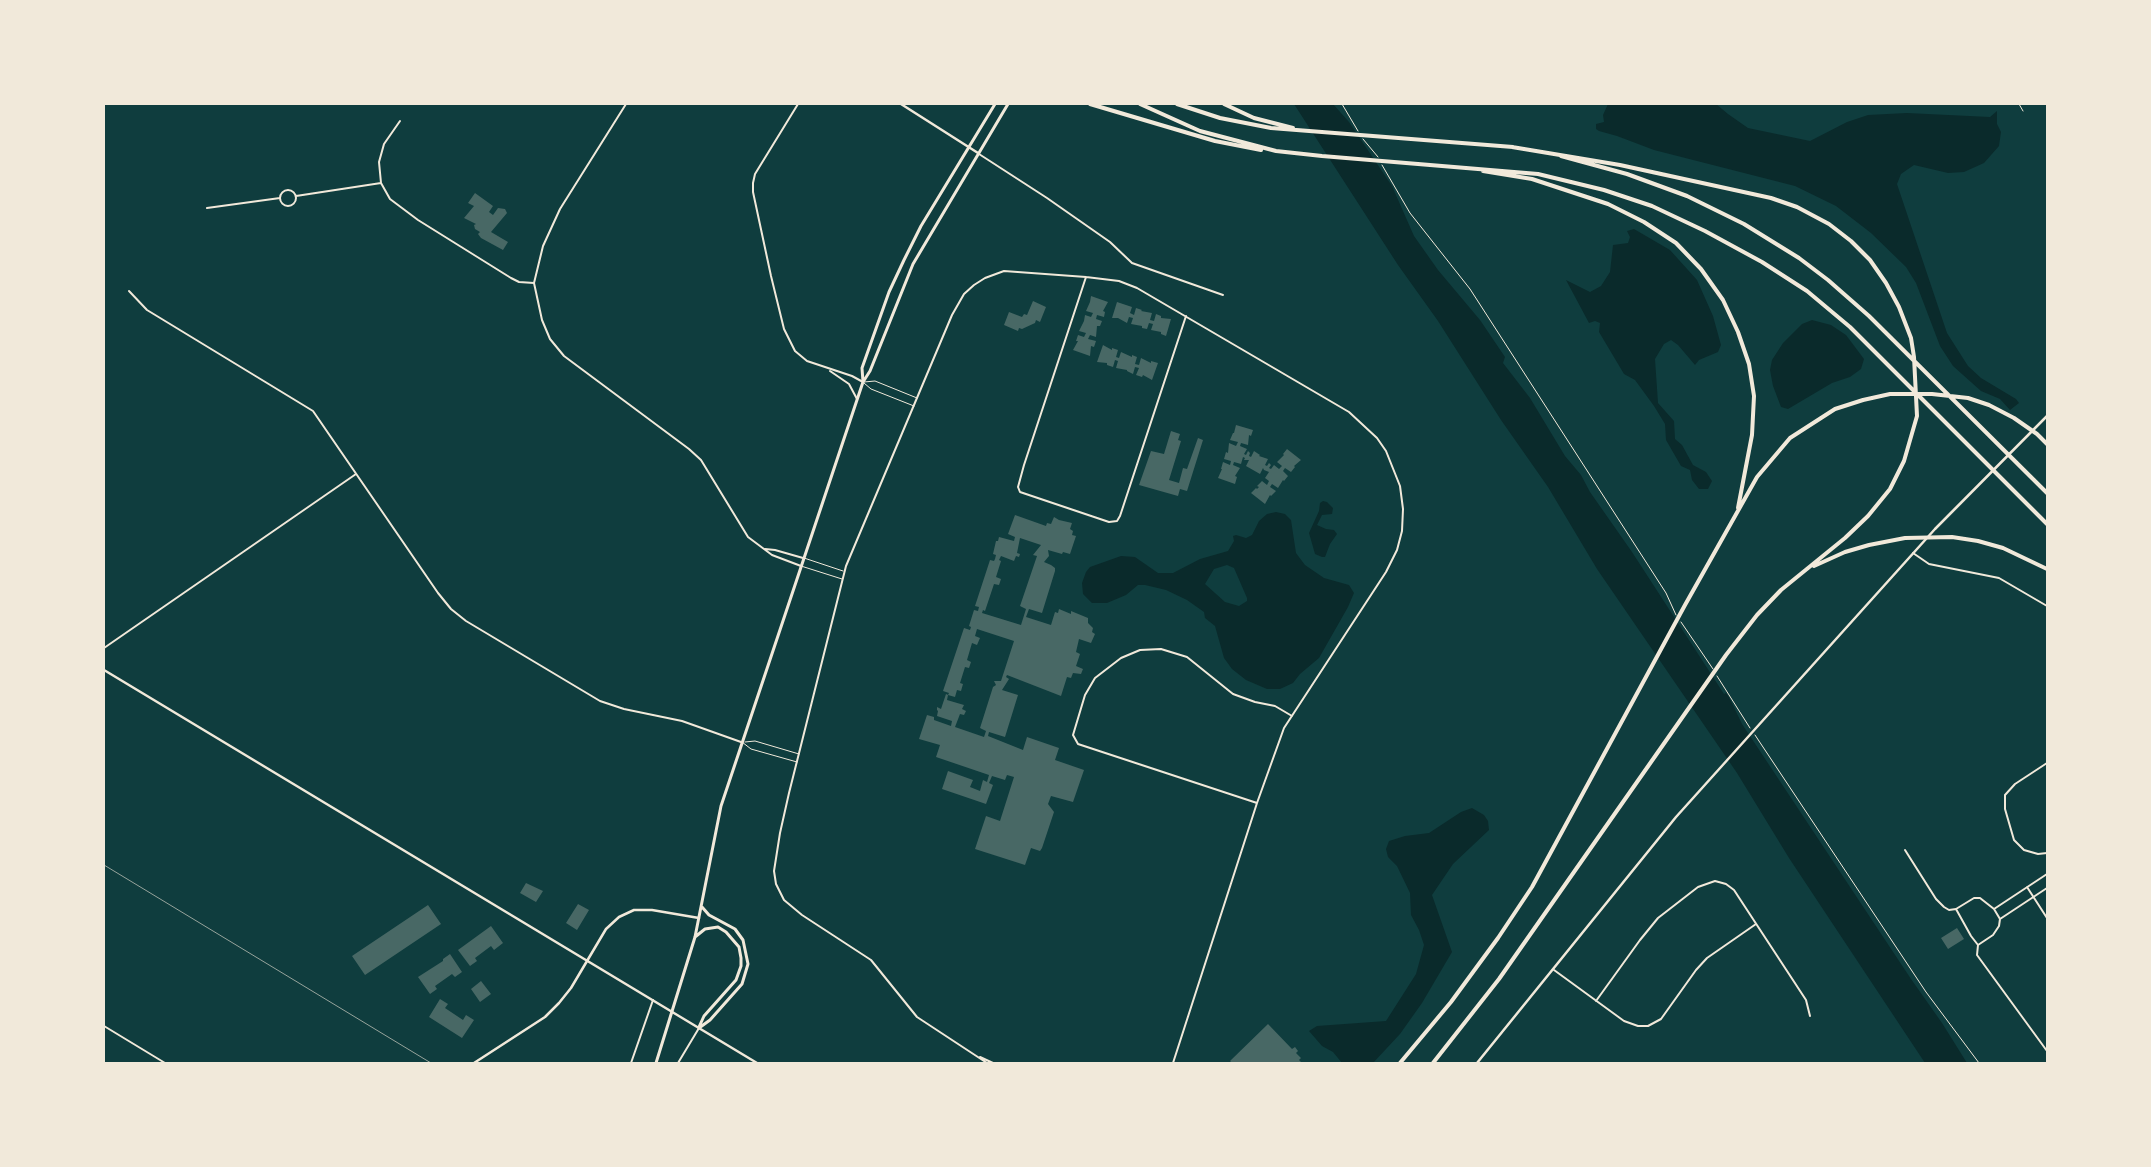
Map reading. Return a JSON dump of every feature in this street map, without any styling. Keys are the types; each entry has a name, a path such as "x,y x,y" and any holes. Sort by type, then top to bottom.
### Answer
{"highway":[{"path":"1090,104 1223,143 1267,151 1451,165 1538,174 1604,190 1670,214 1762,262 1807,291 1850,327 2047,524"},
{"path":"1140,104 1208,134 1259,147 1301,154"},
{"path":"1177,104 1220,118 1315,132 1512,147 1566,154 1771,198 1805,211 1837,229 1870,260 1891,290 1906,324 1914,357 1917,416 1904,461 1890,489 1851,533 1780,590 1757,615 1726,654 1677,727 1499,979 1433,1063"},
{"path":"1224,104 1254,118 1284,128"},
{"path":"1512,147 1575,159 1662,186 1720,211 1776,243 1828,280 1863,310 2047,493"},
{"path":"1451,165 1532,179 1608,204 1644,222 1676,243 1701,269 1723,300 1738,332 1749,364 1754,396 1752,435 1737,513"},
{"path":"1400,1063 1451,1002 1498,938 1532,887 1685,605 1757,477 1790,438 1835,410 1863,400 1890,394 1932,394 1968,398 1989,405 2014,418 2047,444"},
{"path":"1807,569 1845,552 1905,538 1952,537 1978,541 2003,548 2047,569"}],"main road":[{"path":"863,382 862,368 889,292 921,226 995,104"},
{"path":"656,1063 695,937 717,825 742,742 863,382 870,371 913,264 1008,104"},
{"path":"699,1028 710,1020 742,984 748,964 743,940 735,929 709,915 702,907"},
{"path":"695,937 705,929 718,927 726,932 739,947 741,958 741,966 736,980 704,1016 699,1028"}],"street":[{"path":"626,104 560,209 543,246 534,283 542,320 556,347 576,365 696,454 709,471 746,534 772,555 801,566"},
{"path":"798,104 755,174 753,192 770,276 787,339 803,359 844,378 857,401"},
{"path":"901,104 1047,198 1110,242 1132,262 1223,295"},
{"path":"400,121 387,138 381,153 379,166 381,183 390,199 412,216 510,278 519,282 534,283"},
{"path":"296,196 381,183"},
{"path":"288,190 293,191 296,196 296,202 289,206 282,204 280,198 282,192 288,190"},
{"path":"208,208 280,198"},
{"path":"993,1063 940,1034 917,1017 871,960 802,916 784,900 776,884 774,871 780,833 844,571 952,315 964,294 979,281 1004,271 1119,281 1137,288 1349,412 1377,438 1386,451 1400,486 1403,509 1402,531 1397,550 1386,572 1284,728 1173,1063"},
{"path":"1086,277 1018,487 1020,492 1113,523 1120,516 1186,316"},
{"path":"129,291 147,310 309,408 451,610 466,621 600,701 624,709 682,721 742,742"},
{"path":"826,369 852,376 863,382"},
{"path":"1478,1063 1676,817 1914,553 2047,416"},
{"path":"104,648 356,474"},
{"path":"765,549 803,558"},
{"path":"1914,553 1929,564 1999,578 2047,606"},
{"path":"1258,804 1081,746 1075,742 1072,735 1087,690 1095,678 1122,658 1147,649 1162,649 1190,658 1232,694 1255,702 1275,706 1292,716"},
{"path":"104,670 757,1063"},
{"path":"2047,763 2015,784 2005,795 2005,809 2014,840 2024,850 2038,854 2047,853"},
{"path":"1905,850 1936,899 1944,907 1949,910 1956,909 1974,898 1986,902 1994,909 2000,919"},
{"path":"1994,909 2047,874"},
{"path":"1596,1001 1658,918 1684,896 1704,884 1719,882 1730,886 1756,924 1806,1000 1810,1016"},
{"path":"2027,887 2047,918"},
{"path":"1978,945 1987,940 1997,930 2000,919 2047,888"},
{"path":"1956,909 1978,945 1977,954 2047,1052"},
{"path":"474,1063 545,1016 559,1004 571,988 606,929 626,913 634,910 652,910 699,918"},
{"path":"1554,970 1632,1025 1654,1024 1661,1019 1692,975 1707,958 1756,924"},
{"path":"631,1063 652,1000"},
{"path":"104,1026 165,1063"},
{"path":"678,1063 699,1028"},
{"path":"976,1055 987,1063"}],"lane":[{"path":"2020,104 2023,112"},
{"path":"863,382 875,381 917,398"},
{"path":"863,382 871,389 914,406"},
{"path":"803,558 844,571"},
{"path":"801,566 842,580"},
{"path":"742,742 755,741 799,754"},
{"path":"742,742 751,749 797,762"}],"path":[{"path":"1342,104 1356,129 1377,155 1397,186 1410,213 1470,289 1666,593 1676,615"},
{"path":"1681,622 1926,992 1979,1063"}],"water":[{"path":"1294,104 1333,104 1349,122 1392,186 1414,236 1438,270 1480,320 1505,357 1503,363 1530,398 1565,456 1581,475 1590,492 1632,552 1724,694 1726,693 1729,697 1742,724 1967,1063 1925,1063 1789,858 1737,773 1597,569 1548,487 1501,420 1438,321 1398,265"},
{"path":"1608,104 1716,104 1748,128 1810,141 1847,122 1868,115 1907,113 1990,117 1997,111 1997,124 2001,132 1999,146 1984,163 1964,172 1948,173 1914,165 1901,174 1897,184 1947,333 1968,366 1981,378 2016,399 2019,403 2010,410 2000,399 1981,391 1953,366 1940,346 1916,283 1906,267 1871,233 1836,206 1795,186 1654,150 1599,131 1596,129 1596,124 1604,122 1603,115"},
{"path":"1634,229 1670,250 1697,280 1713,316 1721,345 1718,352 1699,360 1695,365 1678,345 1671,340 1664,344 1655,359 1658,403 1674,421 1675,439 1682,445 1693,465 1706,472 1712,481 1708,489 1699,489 1692,480 1690,470 1681,466 1666,440 1665,424 1654,406 1635,380 1624,374 1599,332 1600,323 1595,321 1589,323 1566,280 1590,292 1601,286 1610,272 1613,245 1628,243 1630,237 1627,231"},
{"path":"1812,320 1831,325 1846,335 1864,359 1861,369 1850,377 1832,383 1788,409 1781,407 1773,386 1770,370 1772,360 1783,343 1802,324"},
{"path":"1323,501 1333,508 1332,514 1322,515 1317,525 1334,530 1337,534 1330,544 1325,557 1315,554 1309,533 1319,511 1320,503"},
{"path":"1276,512 1285,514 1291,520 1296,553 1305,565 1324,578 1349,585 1354,593 1319,658 1300,674 1293,683 1280,689 1267,689 1246,680 1232,669 1224,658 1215,626 1205,618 1204,612 1187,600 1166,590 1145,585 1138,585 1126,595 1107,603 1092,603 1083,594 1082,583 1090,567 1121,556 1135,557 1158,573 1173,573 1200,559 1228,551 1234,541 1233,536 1246,538 1252,535 1259,521 1267,514","holes":["1227,565 1234,568 1247,598 1247,601 1239,606 1225,602 1205,584 1214,569"]},
{"path":"1472,808 1484,815 1488,821 1489,830 1453,864 1432,895 1452,952 1422,1003 1400,1034 1373,1063 1342,1063 1333,1052 1322,1046 1309,1031 1317,1026 1386,1021 1416,974 1424,945 1411,915 1410,893 1397,866 1388,857 1386,849 1389,841 1405,836 1429,833 1461,812"}],"building":[{"path":"475,193 493,206 489,212 493,215 498,208 505,209 507,213 491,232 508,242 503,250 481,238 478,234 480,232 475,229 474,225 476,224 464,218 474,206 468,203"},
{"path":"1091,296 1108,302 1103,311 1105,312 1104,317 1097,315 1096,319 1102,321 1100,326 1097,326 1096,337 1090,335 1088,339 1096,341 1094,347 1091,346 1090,356 1073,350 1078,341 1076,341 1078,335 1084,337 1086,333 1079,331 1085,315 1091,317 1093,313 1086,311"},
{"path":"1033,301 1046,307 1040,322 1036,320 1035,323 1022,329 1019,328 1018,331 1004,325 1009,312 1022,317 1024,314 1027,315"},
{"path":"1117,302 1132,307 1130,313 1134,315 1136,308 1152,313 1150,320 1154,321 1156,314 1161,316 1161,318 1171,319 1166,336 1161,334 1161,332 1151,330 1153,324 1149,323 1147,329 1131,324 1133,318 1129,317 1127,323 1118,318 1112,318"},
{"path":"1103,345 1112,350 1112,348 1118,350 1116,357 1119,358 1121,352 1137,357 1135,364 1139,365 1141,358 1151,363 1151,361 1158,363 1152,380 1143,375 1142,377 1136,375 1139,368 1135,367 1133,374 1127,370 1116,368 1118,361 1115,360 1113,367 1107,365 1107,363 1097,362"},
{"path":"1236,425 1253,430 1251,436 1249,435 1248,445 1241,443 1240,446 1247,449 1244,454 1246,455 1248,451 1251,457 1254,451 1259,456 1268,459 1265,465 1267,466 1269,463 1271,465 1269,468 1271,469 1274,465 1279,469 1282,466 1277,462 1287,449 1301,460 1294,466 1291,472 1285,468 1283,471 1288,476 1278,488 1272,484 1270,487 1276,491 1270,495 1265,504 1251,493 1259,487 1257,486 1262,481 1267,485 1269,481 1265,478 1269,472 1263,468 1260,474 1246,466 1249,460 1244,460 1245,458 1243,457 1241,464 1234,462 1233,465 1240,468 1235,476 1237,477 1235,484 1218,478 1223,462 1230,465 1231,461 1224,459 1226,452 1228,453 1229,443 1236,446 1238,442 1230,440"},
{"path":"1171,431 1180,434 1178,440 1181,441 1169,480 1179,483 1183,468 1187,469 1198,438 1203,440 1187,491 1180,489 1178,496 1139,485 1151,451 1164,454"},
{"path":"1015,515 1046,526 1047,523 1051,524 1054,517 1072,523 1070,529 1073,531 1072,535 1076,536 1070,554 1048,550 1049,556 1044,562 1055,568 1055,571 1042,613 1029,609 1026,617 1051,625 1055,612 1058,613 1059,609 1071,614 1071,611 1088,618 1088,623 1093,628 1092,632 1095,634 1091,643 1079,639 1076,652 1080,654 1076,666 1083,669 1081,674 1073,673 1071,678 1067,677 1061,696 1007,675 1006,677 1009,679 1002,690 1018,695 1005,737 989,732 988,736 1023,750 1027,737 1059,748 1055,760 1084,770 1073,802 1051,796 1048,804 1054,812 1042,848 1040,851 1031,848 1025,865 975,849 986,816 1000,821 1014,777 1007,775 1005,780 992,776 989,783 993,785 986,804 942,789 948,771 973,780 970,787 980,791 983,780 987,782 989,775 936,757 940,745 919,739 927,715 934,717 934,720 951,726 952,721 937,716 937,707 941,709 946,694 948,695 949,693 943,691 964,628 970,630 971,627 969,626 974,610 978,611 979,607 975,606 990,560 994,561 995,559 996,555 993,554 996,541 998,541 999,537 1014,541 1015,537 1008,534","holes":["1020,538 1041,545 1033,555 1037,556 1020,606 1026,609 1021,625 982,613 983,610 985,611 994,584 999,585 1001,579 996,577 1001,556 1014,561 1016,556 1019,557 1020,554 1017,553","977,629 1014,641 1001,681 994,681 996,685 993,687 980,728 986,731 984,737 955,727 960,714 964,715 966,711 962,709 964,705 947,700 948,695 955,697 957,690 961,691 963,684 960,683 965,667 969,668 971,662 967,660 972,643 977,645 980,638 975,636"]},
{"path":"526,883 543,891 536,902 520,893"},
{"path":"578,904 589,910 577,930 566,923"},
{"path":"428,905 441,924 365,975 352,956"},
{"path":"491,926 503,943 494,950 491,946 475,958 477,961 470,966 458,950"},
{"path":"1957,928 1964,939 1948,949 1941,938"},
{"path":"450,954 462,972 455,977 452,974 435,986 437,989 430,994 418,977 443,961"},
{"path":"481,981 491,994 480,1002 471,989"},
{"path":"440,999 448,1004 445,1008 463,1020 466,1015 474,1020 462,1038 429,1017"},
{"path":"1268,1024 1292,1049 1295,1047 1298,1051 1296,1053 1301,1058 1299,1060 1302,1063 1232,1063 1230,1061"}],"railway":[{"path":"104,865 431,1063"}]}
